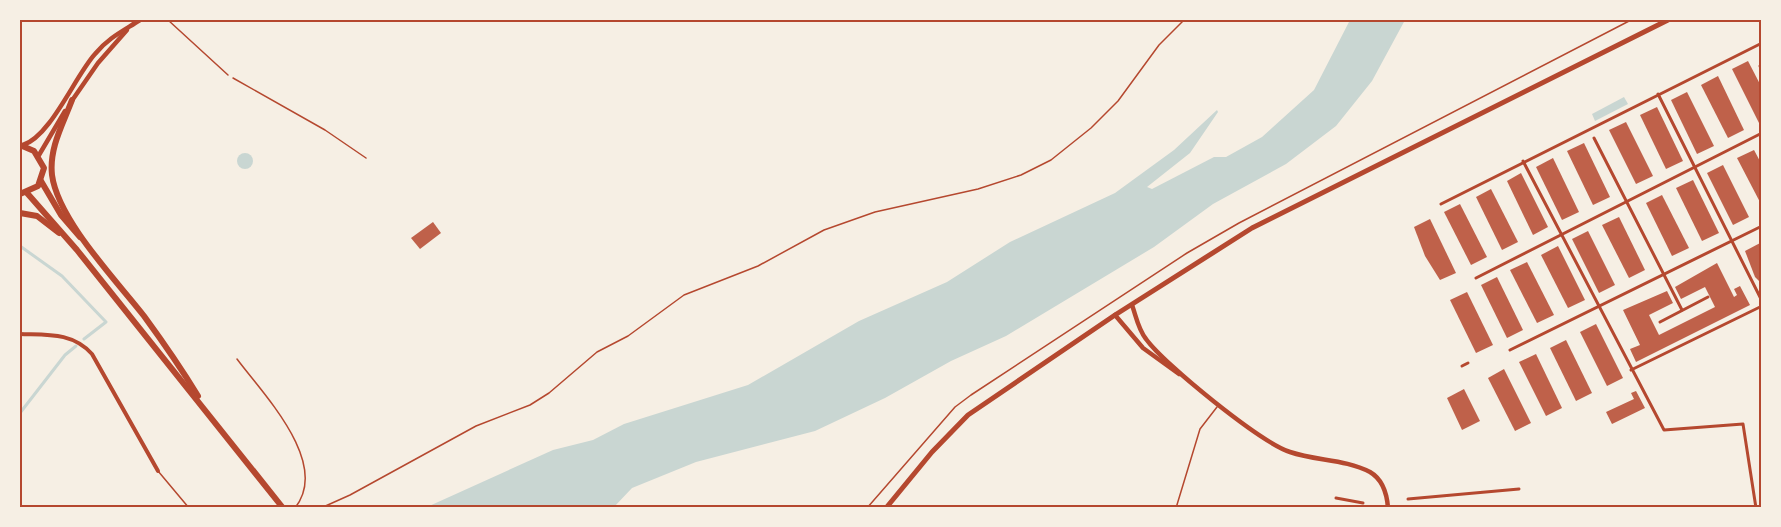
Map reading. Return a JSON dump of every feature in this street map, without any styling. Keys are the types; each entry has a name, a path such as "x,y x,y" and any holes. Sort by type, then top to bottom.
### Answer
{"main road":[{"path":"886,507 932,452 968,415 1115,315 1252,228 1668,20"},
{"path":"72,100 53,149 52,173 60,198 88,246"},
{"path":"21,145 39,155 44,168 41,180 23,194 77,250 283,507"},
{"path":"41,180 61,215 169,350 209,414"},
{"path":"20,213 38,216 77,250"}],"street":[{"path":"21,145 45,127 105,43 140,20"},
{"path":"39,155 72,100 98,63 130,26"},
{"path":"1441,204 1761,43"},
{"path":"1658,94 1761,301"},
{"path":"1476,278 1761,133"},
{"path":"1594,138 1682,310"},
{"path":"1523,161 1664,430 1743,424 1756,507"},
{"path":"1510,350 1761,226"},
{"path":"1660,322 1708,297"},
{"path":"1132,305 1146,339 1219,404 1260,436 1288,452 1356,466 1372,473 1382,484 1388,507"},
{"path":"1631,370 1761,306"},
{"path":"1115,315 1143,348 1196,385"},
{"path":"20,334 61,335 83,345 92,354 158,471"},
{"path":"1462,366 1468,363"},
{"path":"1408,499 1519,489"},
{"path":"1336,498 1363,503"}],"lane":[{"path":"168,20 228,75"},
{"path":"237,360 278,414 294,439 305,465 305,489 295,507"},
{"path":"1176,507 1200,429 1219,404"},
{"path":"158,471 189,507"}],"path":[{"path":"321,507 350,495 476,426 530,405 549,393 597,352 628,336 684,295 758,266 824,230 875,212 978,189 1021,175 1051,160 1091,128 1118,101 1159,45 1184,20"},
{"path":"228,75 325,130 366,158"}],"shaded area":[{"path":"1350,20 1405,20 1372,81 1336,126 1286,164 1213,204 1154,247 1006,336 951,361 885,398 815,431 696,462 632,488 614,507 427,507 553,450 593,440 624,424 748,385 859,321 947,282 1010,242 1115,193 1174,150 1217,110 1218,112 1190,153 1147,187 1152,189 1214,157 1226,157 1262,137 1314,90"},
{"path":"1624,97 1628,104 1595,121 1592,114"},
{"path":"242,153 248,153 253,161 251,167 242,169 237,164 237,158"}],"building":[{"path":"1748,61 1762,88 1762,122 1759,123 1732,69"},
{"path":"1718,76 1744,130 1728,138 1701,85"},
{"path":"1687,92 1714,146 1697,154 1671,100"},
{"path":"1657,107 1683,161 1666,169 1640,115"},
{"path":"1626,122 1653,176 1636,184 1609,130"},
{"path":"1584,143 1610,197 1593,205 1567,151"},
{"path":"1754,150 1762,165 1762,206 1737,158"},
{"path":"1553,158 1579,212 1562,220 1536,167"},
{"path":"1723,165 1749,217 1733,225 1707,173"},
{"path":"1521,173 1548,227 1533,235 1507,181"},
{"path":"1693,180 1719,233 1702,241 1676,188"},
{"path":"1491,189 1518,242 1502,250 1476,197"},
{"path":"1662,195 1689,248 1672,256 1646,203"},
{"path":"1460,204 1487,257 1471,265 1444,212"},
{"path":"1619,217 1645,270 1629,278 1602,225"},
{"path":"1430,219 1456,273 1440,280 1425,256 1414,227"},
{"path":"433,222 441,233 420,249 411,238"},
{"path":"1588,231 1615,285 1599,293 1572,239"},
{"path":"1762,242 1762,284 1755,277 1745,251"},
{"path":"1558,246 1585,300 1568,308 1541,255"},
{"path":"1527,262 1554,315 1537,323 1510,270"},
{"path":"1717,263 1734,297 1737,295 1734,289 1740,286 1750,305 1636,362 1630,349 1640,345 1623,310 1667,291 1673,303 1649,315 1659,335 1715,307 1705,287 1681,299 1675,287"},
{"path":"1497,277 1523,330 1507,338 1481,285"},
{"path":"1467,292 1493,345 1476,353 1450,300"},
{"path":"1596,324 1623,378 1607,386 1580,332"},
{"path":"1566,340 1592,393 1576,401 1550,348"},
{"path":"1536,354 1562,408 1546,416 1519,362"},
{"path":"1504,369 1531,423 1515,431 1488,378"},
{"path":"1464,389 1480,421 1462,430 1447,398"},
{"path":"1636,391 1645,408 1612,424 1606,412 1634,399 1631,393"}],"waterway":[{"path":"20,246 62,276 106,322 84,339"},
{"path":"20,413 65,355 76,346"}]}
